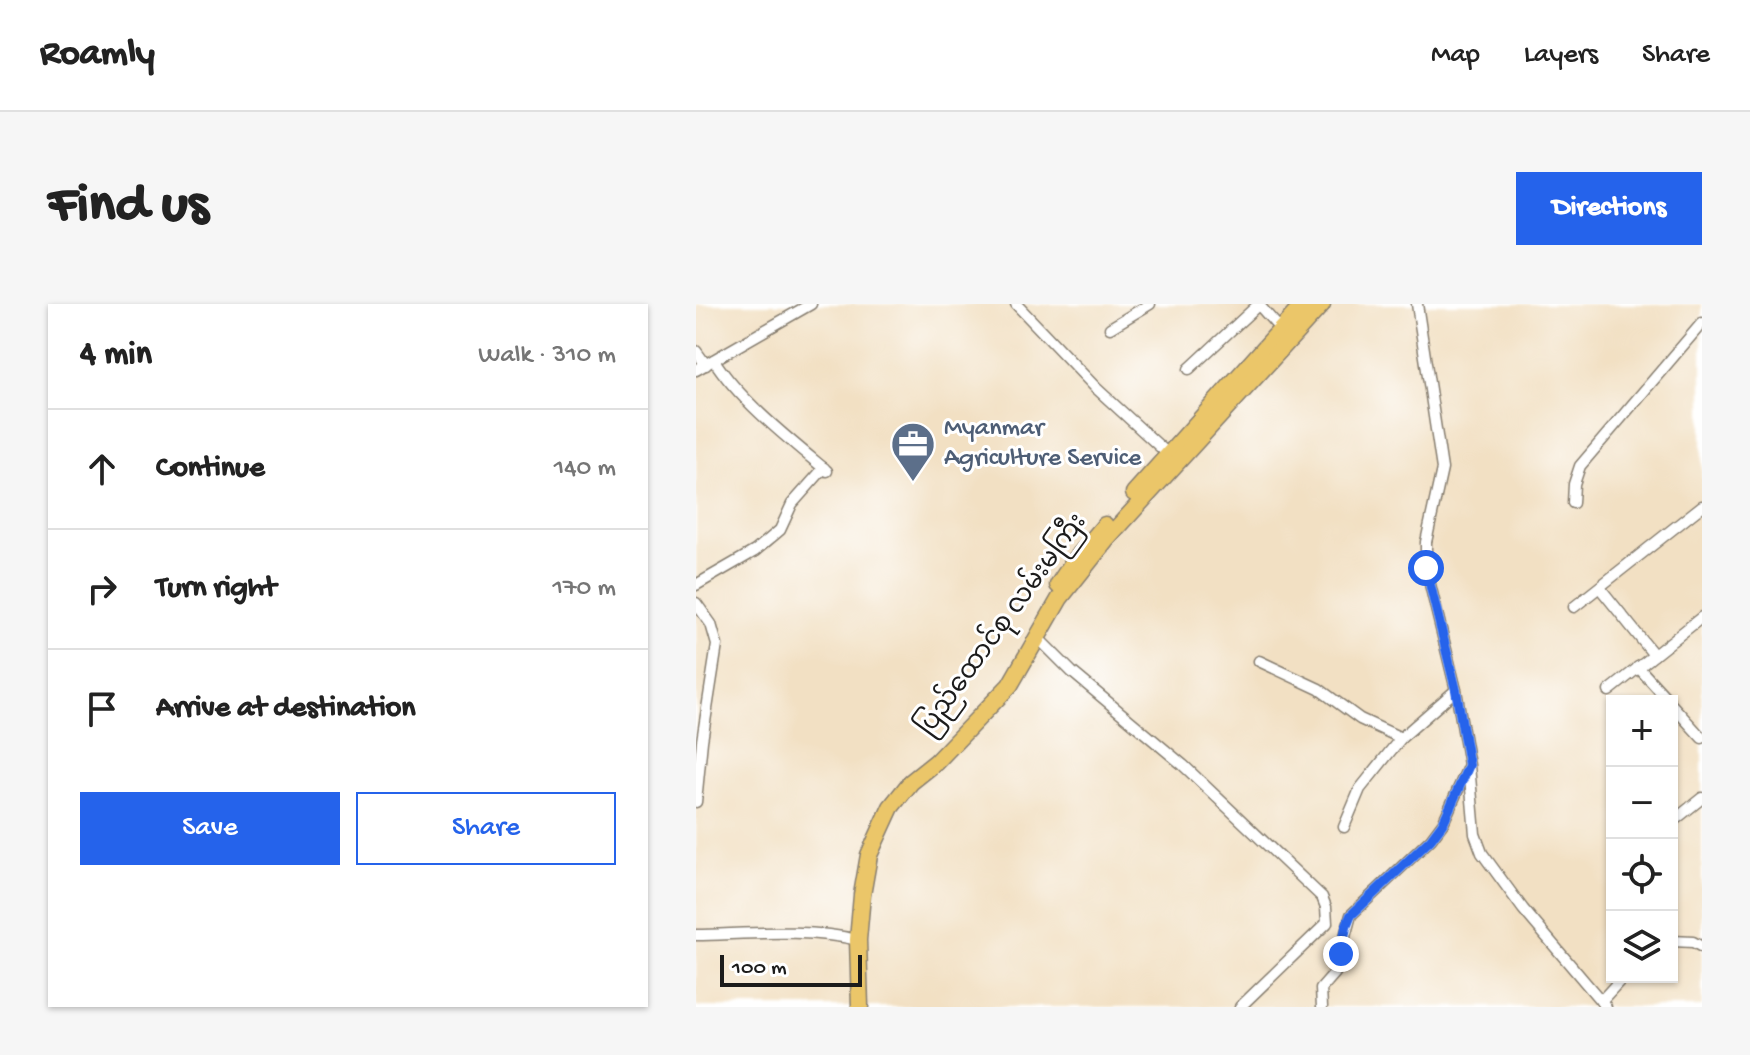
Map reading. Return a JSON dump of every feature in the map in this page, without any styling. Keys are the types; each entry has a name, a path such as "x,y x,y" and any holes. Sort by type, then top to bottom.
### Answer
{"main road":[{"name":"ပြည်ထောင်စု လမ်းမကြီး","path":"936,762 1000,681 1072,564 1304,304"},
{"path":"860,1007 858,940 869,855 891,807 911,782 936,762 1010,685 1060,598 1107,539 1322,304"}],"street":[{"path":"705,365 811,304"},
{"path":"1016,304 1096,388 1169,455"},
{"path":"1110,328 1150,304"},
{"path":"1189,369 1258,304 1281,330"},
{"path":"1417,304 1442,469 1426,542 1426,568 1456,690 1469,765 1475,834 1482,853 1523,909 1603,1004 1619,983"},
{"path":"1573,503 1574,484 1580,466 1700,329"},
{"path":"696,351 705,365 721,372 774,425 826,470 792,504 780,530 755,551 696,585"},
{"path":"1574,607 1702,506"},
{"path":"1600,588 1654,655"},
{"path":"696,603 711,624 717,645 696,802"},
{"path":"1609,691 1702,617"},
{"path":"1037,637 1072,672 1183,765 1322,897 1327,923 1240,1007"},
{"path":"1259,661 1319,689 1360,719 1401,738"},
{"path":"1638,667 1663,695"},
{"path":"1344,827 1360,789 1401,738 1456,690"},
{"path":"1678,712 1702,738"},
{"path":"1322,1007 1321,989 1335,973 1351,915 1431,839 1449,812 1469,765"},
{"path":"1678,817 1702,798"},
{"path":"696,935 810,935 858,940"},
{"path":"1678,941 1693,942 1702,947"}],"place":[{"name":"Myanmar Agriculture Service","path":"913,483"}],"route":[{"path":"1341,954 1351,915 1431,839 1455,800 1469,765 1456,690 1426,568"}]}
